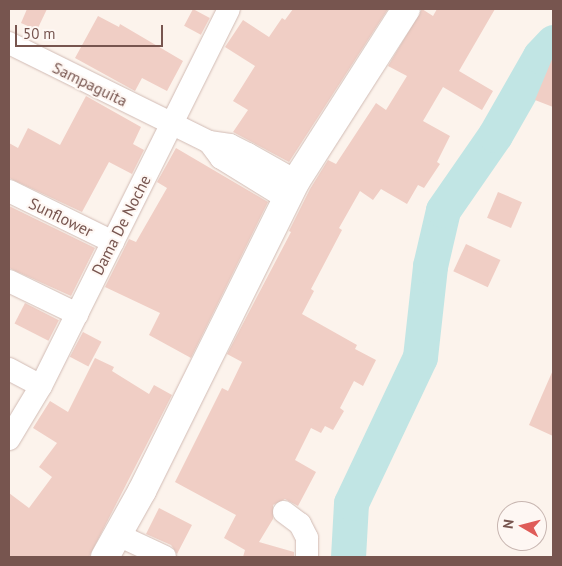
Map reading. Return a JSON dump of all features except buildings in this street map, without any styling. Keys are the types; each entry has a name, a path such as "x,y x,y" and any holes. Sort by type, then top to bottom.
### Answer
{"street":[{"path":"165,557 112,546 280,184 406,9"},
{"name":"Dama De Noche","path":"9,439 41,386 172,124 223,10"},
{"name":"Sampaguita","path":"9,43 209,142 220,158 280,184"},
{"name":"Sunflower","path":"9,191 113,242"},
{"path":"9,280 77,314"},
{"path":"9,370 41,386"},
{"path":"284,512 300,524 307,538 307,557"}],"waterway":[{"path":"348,557 351,503 420,357 430,266 443,210 495,135 540,56 553,42"}]}
